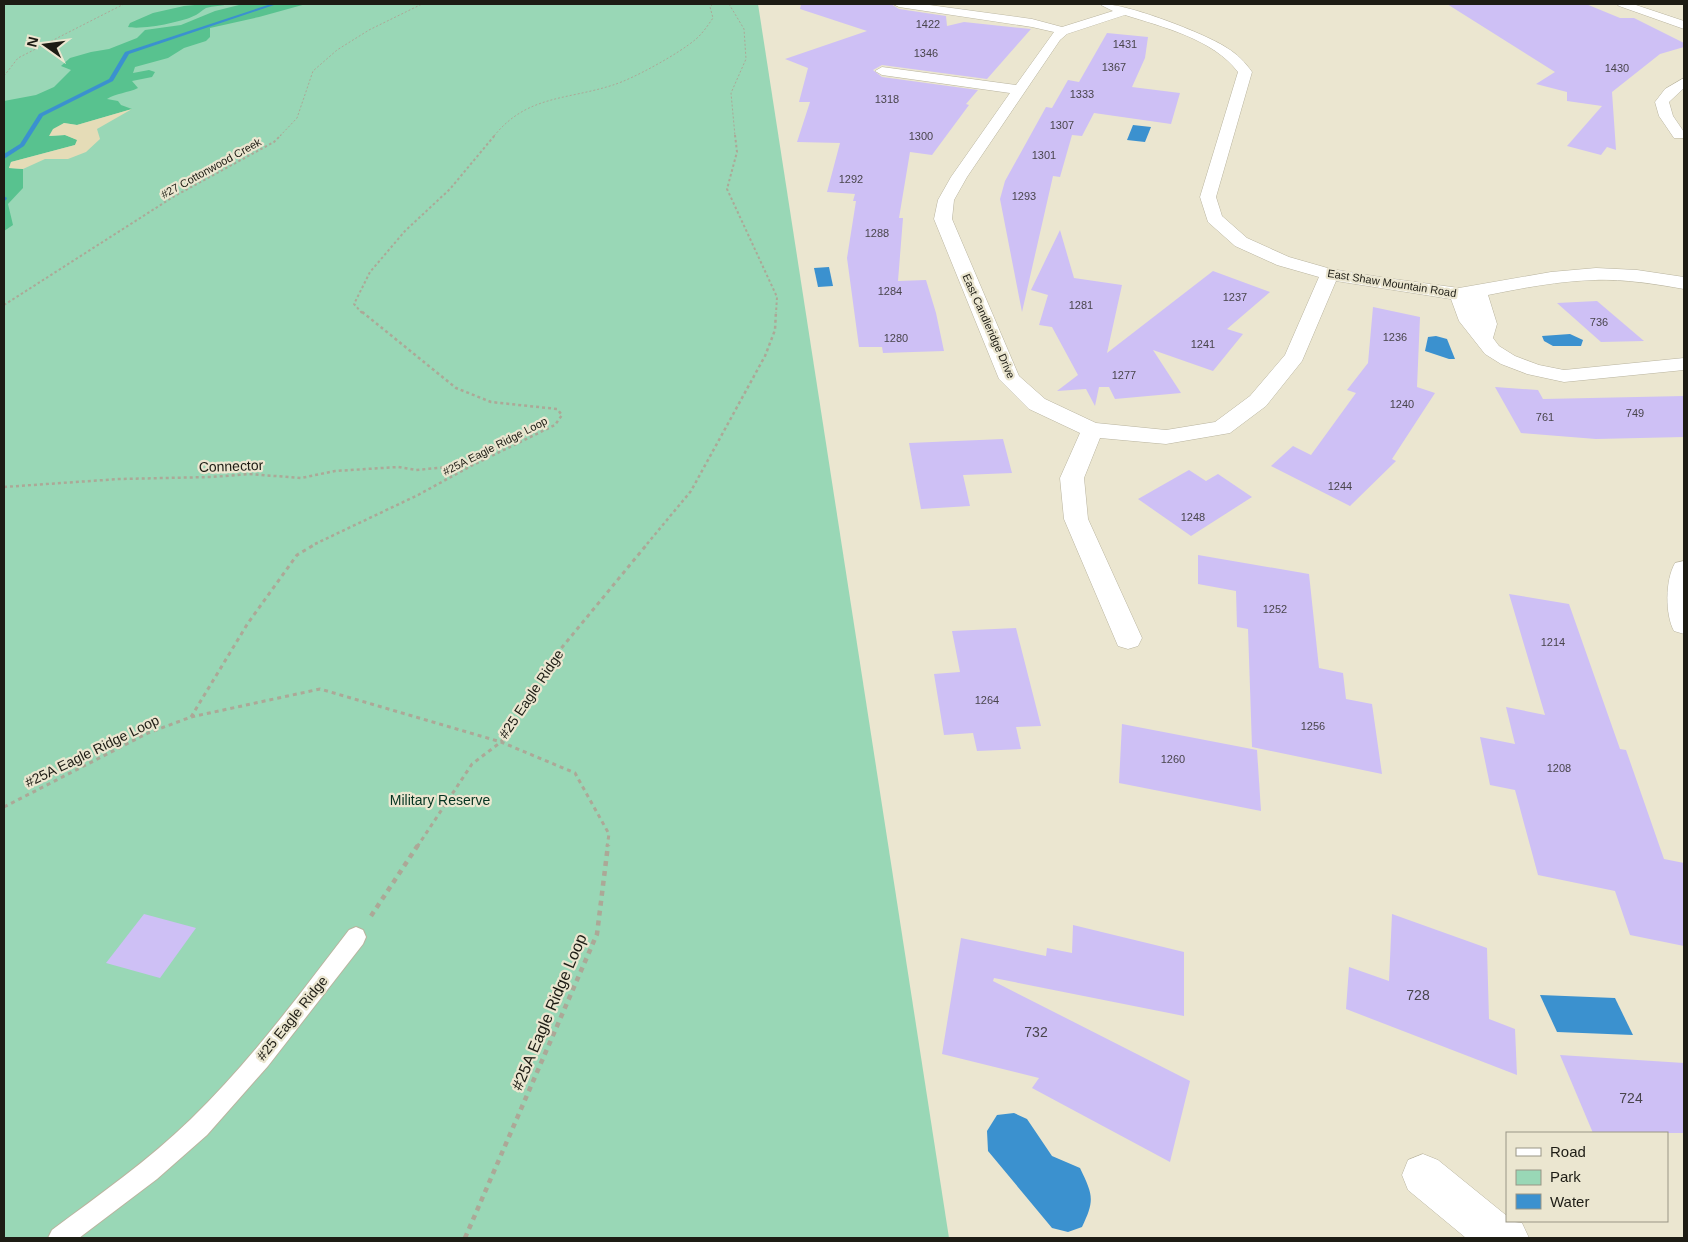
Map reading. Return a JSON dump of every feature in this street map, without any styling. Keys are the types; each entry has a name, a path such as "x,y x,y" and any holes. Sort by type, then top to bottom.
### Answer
{"street":[{"path":"899,4 1024,22 1063,31 1124,11"},
{"name":"East Shaw Mountain Road","path":"1103,4 1181,30 1216,45 1242,65 1245,72 1208,197 1214,218 1241,242 1283,261 1329,274 1386,284 1468,292 1551,278 1596,274 1637,276 1684,283"},
{"path":"1623,4 1684,25"},
{"name":"East Candleridge Drive","path":"1063,31 958,177 946,200 943,219 1010,379 1037,404 1092,430 1166,437 1222,428 1258,401 1295,357 1329,274"},
{"path":"882,71 1020,90"},
{"path":"1679,135 1666,116 1662,102 1670,92 1684,82"},
{"path":"1468,292 1469,321 1492,350 1508,360 1534,370 1564,376 1684,364"},
{"path":"1092,430 1072,478 1076,519 1128,638"},
{"path":"1684,570 1681,603 1684,624"},
{"path":"1423,1175 1491,1231 1507,1238"}],"lane":[{"name":"#25 Eagle Ridge","path":"60,1238 147,1172 199,1126 276,1041 356,937"}],"path":[{"path":"4,76 18,58 124,4"},
{"name":"#27 Cottonwood Creek","path":"4,305 173,196 274,142 297,118 313,71 337,50 369,30 422,4"},
{"name":"#25A Eagle Ridge Loop","path":"191,717 248,623 297,555 322,540 418,495 555,425 562,415 557,409 491,402 456,388 368,319 354,304 370,272 405,231 450,189 504,123 522,110 539,103 614,85 686,48 698,37 713,18 710,7 713,4"},
{"name":"#25 Eagle Ridge","path":"356,937 472,764 500,742 512,727 545,668 691,491 765,356 775,330 777,297 727,189 738,152 731,93 746,59 744,29 729,4"},
{"name":"Connector","path":"4,487 119,479 212,478 249,474 301,478 316,473 398,467 416,470 448,467 453,476"},
{"name":"#25A Eagle Ridge Loop","path":"4,807 148,733 191,717 320,689 500,742 575,773 609,834 597,934 466,1238"}],"green space":[{"name":"Military Reserve","path":"4,4 758,4 949,1238 4,1238"},
{"path":"229,4 206,8 190,18 173,23 135,28 128,27 130,23 153,13 184,6"},
{"path":"243,4 306,4 210,28 210,37 206,41 184,48 168,58 135,67 133,73 149,70 155,72 152,77 132,81 138,88 107,99 118,101 121,105 132,109 77,125 64,123 50,136 65,135 78,140 75,145 11,162 9,168 23,169 23,188 8,204 13,225 4,231 4,101 36,95 54,87 71,70 61,66 70,58 109,49 137,38 145,30 181,25 215,11"}],"sand":[{"path":"132,109 97,129 100,139 86,152 68,159 45,159 23,169 9,168 11,162 75,145 77,140 65,135 49,136 53,129 64,123 77,125"}],"water":[{"path":"1133,125 1151,127 1145,142 1127,140"},
{"path":"829,267 833,286 818,287 814,268"},
{"path":"1570,334 1583,340 1581,346 1553,346 1544,341 1542,336"},
{"path":"1436,336 1447,339 1455,359 1449,359 1425,351 1428,337"},
{"path":"1540,995 1615,998 1633,1035 1557,1032"},
{"path":"1014,1113 1027,1119 1052,1156 1080,1168 1088,1185 1091,1198 1091,1204 1082,1227 1068,1232 1052,1228 988,1151 987,1131 997,1115"}],"building":[{"path":"801,4 891,4 899,9 946,16 947,26 964,22 1031,29 987,79 882,65 873,70 882,77 978,90 966,104 969,105 932,155 910,152 899,218 903,218 898,281 926,280 936,313 944,351 883,353 882,347 859,347 847,258 856,201 853,201 855,194 827,192 840,143 797,142 810,102 799,102 808,68 785,59 867,31 800,9"},
{"path":"1447,4 1586,4 1620,18 1634,18 1684,43 1684,47 1660,54 1612,92 1616,150 1607,147 1601,155 1567,146 1602,106 1567,101 1567,92 1536,84 1555,72"},
{"path":"1107,33 1148,37 1145,58 1132,87 1180,93 1171,124 1094,113 1082,136 1072,135 1060,177 1053,176 1022,312 1000,199 1005,181 1046,107 1052,108 1068,80 1079,82"},
{"path":"1060,230 1074,278 1122,285 1107,353 1213,271 1270,292 1227,329 1243,334 1213,371 1153,350 1181,393 1115,399 1109,387 1099,387 1095,406 1086,389 1057,391 1078,375 1052,327 1039,325 1048,295 1031,290"},
{"path":"1597,301 1644,341 1601,342 1557,303"},
{"path":"1373,307 1420,317 1417,387 1435,393 1392,459 1396,461 1350,506 1271,466 1293,446 1311,455 1356,393 1347,390 1368,363"},
{"path":"1495,387 1538,390 1543,399 1684,396 1684,437 1596,439 1521,433"},
{"path":"1003,439 1012,473 963,475 970,506 921,509 909,443"},
{"path":"1189,470 1206,481 1218,474 1252,497 1191,536 1138,499"},
{"path":"1198,555 1309,574 1319,668 1343,673 1346,699 1372,704 1382,774 1252,747 1248,629 1237,627 1236,591 1198,584"},
{"path":"1509,594 1569,604 1620,749 1626,750 1664,859 1684,863 1684,946 1630,935 1615,891 1538,875 1515,790 1490,785 1480,737 1515,744 1506,707 1545,715"},
{"path":"1016,628 1041,726 1016,727 1021,749 977,751 973,733 944,735 934,674 960,672 952,631"},
{"path":"1122,724 1257,750 1261,811 1119,783"},
{"path":"144,914 196,928 160,978 106,963"},
{"path":"1392,914 1487,948 1489,1019 1515,1029 1517,1075 1346,1009 1349,967 1389,981"},
{"path":"1073,925 1184,952 1184,1016 994,978 993,981 1190,1081 1170,1162 1032,1088 1039,1078 942,1054 961,938 1046,956 1047,948 1072,953"},
{"path":"1560,1055 1684,1063 1684,1133 1593,1132"}],"waterway":[{"path":"4,157 22,145 41,115 111,80 127,53 275,4"}]}
